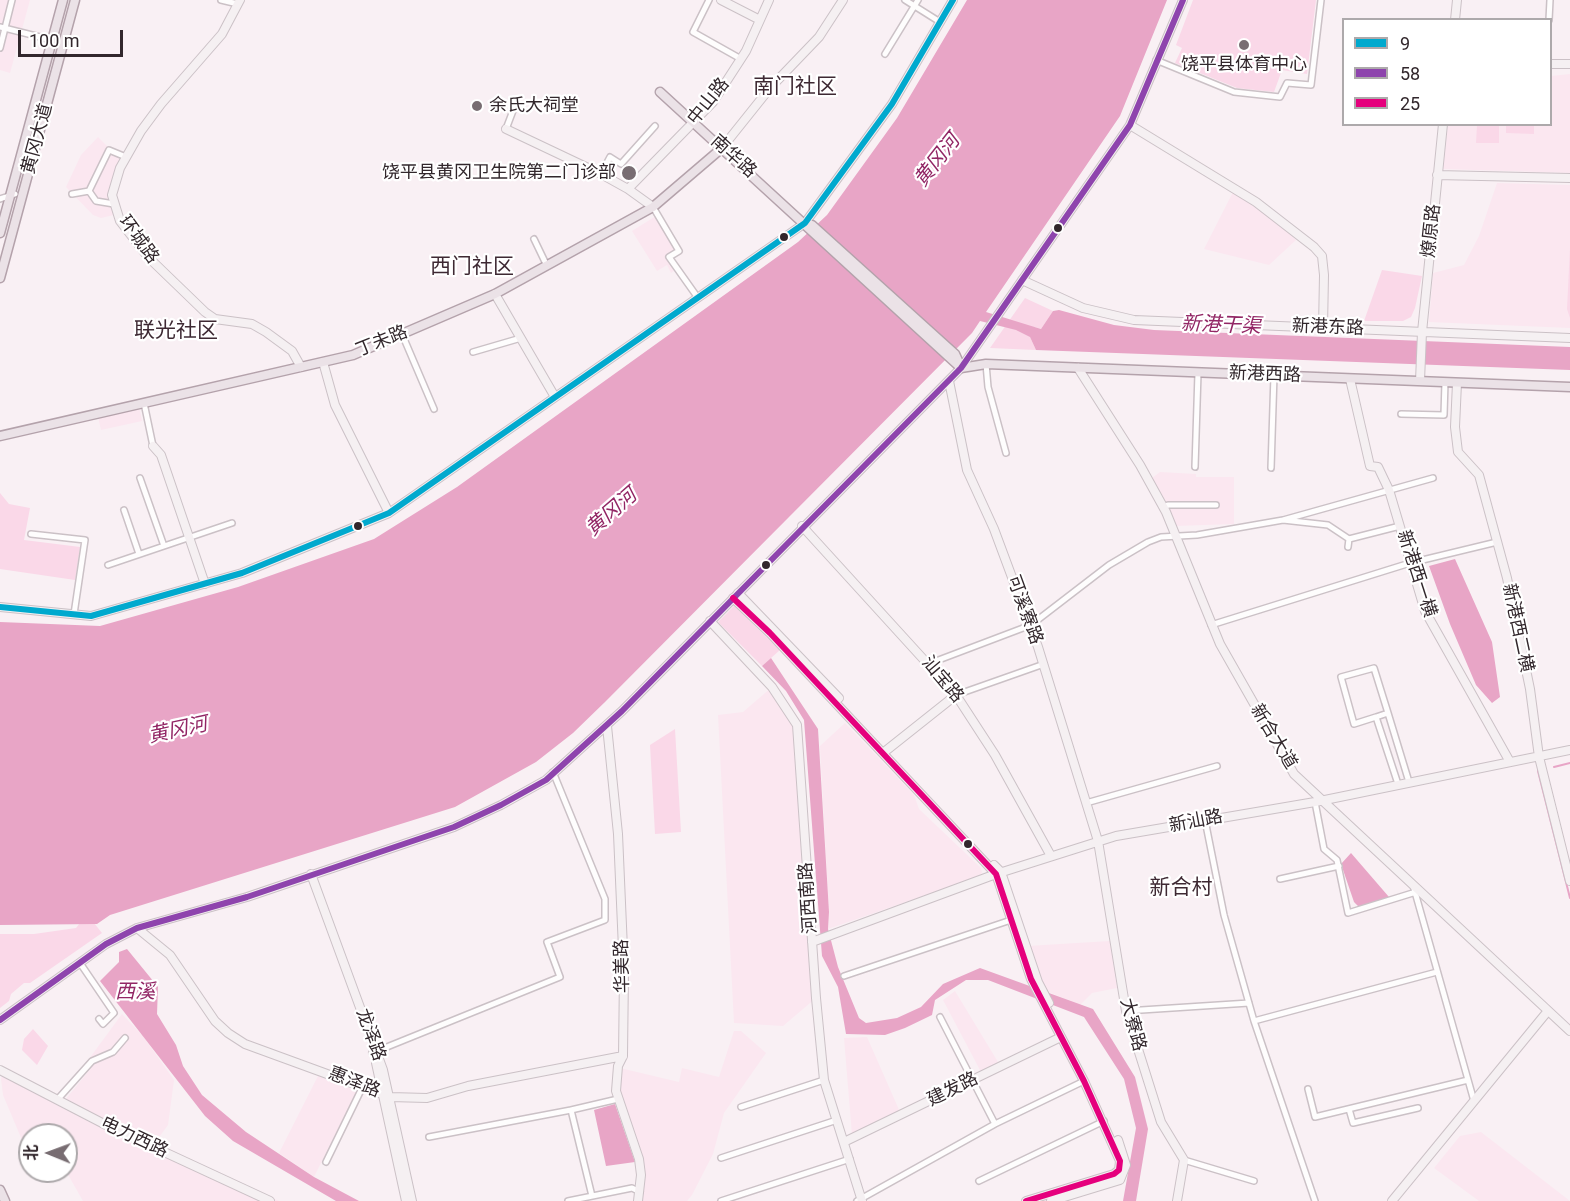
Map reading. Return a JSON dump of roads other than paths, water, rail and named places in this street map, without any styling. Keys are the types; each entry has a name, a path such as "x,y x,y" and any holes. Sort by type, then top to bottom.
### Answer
{"main road":[{"name":"黄冈大道","path":"0,233 63,0"},
{"name":"黄冈大道","path":"0,278 75,0"},
{"name":"南华路","path":"660,92 955,354 961,368"},
{"name":"丁未路","path":"0,436 353,355 495,294 653,207 722,148"},
{"name":"新港西路","path":"961,368 986,364 1570,387"},
{"path":"0,1190 5,1201"}],"street":[{"path":"0,48 3,28 12,0"},
{"path":"221,0 239,2"},
{"path":"709,0 693,32 741,59"},
{"path":"721,0 760,20"},
{"name":"中山路","path":"628,189 713,102 741,59 769,0"},
{"path":"722,148 770,88 819,37 843,0"},
{"path":"905,0 916,3 940,22"},
{"path":"0,607 91,616 243,573 389,513 805,223 892,104 953,0"},
{"path":"0,1020 80,963 137,927 247,897 454,827 501,806 553,772 608,726 802,526 961,368 1130,125 1183,0"},
{"path":"1156,60 1234,92 1280,97 1287,83 1311,85 1321,0"},
{"path":"1455,18 1457,0"},
{"path":"1549,18 1550,0"},
{"name":"环城路","path":"239,2 222,34 161,104 126,157 114,184 112,195 120,221 148,257 205,312 215,319 252,324 266,332 292,351 301,367"},
{"path":"885,54 916,3"},
{"path":"3,28 48,39"},
{"path":"1552,64 1570,64"},
{"path":"514,108 506,129 601,174 628,189 653,207 679,250 669,257 698,298"},
{"path":"1130,125 1256,202 1314,247 1322,256 1323,328"},
{"path":"601,174 610,157 621,164 656,126"},
{"name":"燎原路","path":"1420,381 1422,334 1443,126"},
{"path":"89,191 109,150 126,157"},
{"path":"1437,175 1570,178"},
{"path":"72,194 89,191"},
{"path":"89,191 96,201 114,204"},
{"path":"0,199 15,194"},
{"path":"534,239 547,266"},
{"name":"新港东路","path":"1022,280 1076,305 1134,320 1422,334 1570,338"},
{"path":"495,294 555,398"},
{"path":"402,334 434,409"},
{"path":"473,352 522,338"},
{"path":"323,362 335,405 389,513"},
{"path":"986,364 987,387 1006,453"},
{"name":"新合大道","path":"1078,368 1140,465 1163,508 1211,626 1235,673 1294,774 1325,800 1413,883 1418,891 1570,1031"},
{"path":"1195,467 1198,373"},
{"path":"1271,468 1274,375"},
{"name":"新港西一横","path":"1350,379 1370,465 1378,467 1389,490 1425,611 1510,762"},
{"name":"可溪寮路","path":"949,381 968,470 1044,664 1098,841"},
{"path":"1401,414 1444,416 1445,382"},
{"name":"新港西二横","path":"1456,382 1455,427 1458,452 1479,475 1497,542 1530,689 1539,757 1570,881"},
{"path":"144,403 153,446 161,455 205,584"},
{"path":"140,478 164,546"},
{"path":"928,664 1030,625 1126,554 1161,537 1283,520 1433,478"},
{"path":"1163,508 1168,505 1216,505"},
{"path":"124,510 139,554"},
{"path":"1283,520 1328,525 1349,540"},
{"path":"108,565 232,523"},
{"name":"汕宝路","path":"802,526 956,695 995,755 1051,856"},
{"path":"1349,540 1400,526"},
{"path":"31,534 85,540 74,614"},
{"path":"1348,547 1349,540"},
{"path":"1211,626 1410,563 1497,542"},
{"path":"735,595 998,873 1035,981"},
{"name":"河西南路","path":"710,621 772,687 796,725 824,1080 850,1159 860,1201"},
{"path":"885,751 956,695 1044,664"},
{"path":"1388,713 1354,724 1341,677 1374,668 1388,713 1409,782"},
{"path":"1376,717 1398,784"},
{"name":"华美路","path":"608,726 618,834 624,960 623,1056 615,1079 618,1099 639,1159 641,1175 638,1201"},
{"name":"新汕路","path":"812,942 998,873 1098,841 1315,802 1570,750"},
{"path":"1086,803 1217,766"},
{"path":"374,1052 560,977 547,942 605,920 605,899 553,772"},
{"path":"1315,802 1324,849 1337,860 1348,913 1418,891 1437,972 1474,1103"},
{"path":"1205,820 1224,915 1254,1022 1315,1201"},
{"name":"大寮路","path":"1098,841 1126,1011 1161,1122 1184,1160"},
{"path":"1280,879 1339,866"},
{"path":"998,873 1011,920 1035,981 1060,1037 1118,1148"},
{"name":"龙泽路","path":"309,875 374,1052 412,1201"},
{"path":"844,976 1011,920"},
{"name":"惠泽路","path":"137,927 170,955 215,1021 228,1033 245,1044 387,1096 427,1098 468,1086 623,1056"},
{"path":"80,963 114,1013 103,1024 99,1019"},
{"path":"1254,1022 1437,972"},
{"path":"1126,1011 1249,1004"},
{"path":"1048,1009 1118,1148 1120,1165 1117,1177"},
{"path":"1392,1201 1547,1012"},
{"path":"940,1017 995,1124"},
{"name":"建发路","path":"844,1142 1060,1037"},
{"path":"57,1100 92,1061 113,1052 125,1038"},
{"name":"电力西路","path":"0,1070 57,1100 270,1201"},
{"path":"741,1107 824,1080"},
{"path":"1308,1089 1315,1118 1468,1080"},
{"path":"860,1201 995,1124 1084,1081"},
{"path":"326,1162 363,1086"},
{"name":"龙泽路","path":"387,1096 406,1201"},
{"path":"429,1137 618,1099"},
{"path":"1349,1109 1353,1123 1419,1108"},
{"path":"571,1110 592,1196"},
{"path":"721,1158 837,1120"},
{"path":"979,1181 1104,1121"},
{"path":"721,1201 850,1159"},
{"path":"1178,1201 1184,1160 1254,1180"},
{"path":"1051,1201 1073,1198 1117,1177"},
{"path":"1026,1201 1117,1177"},
{"path":"568,1201 632,1188 640,1192"}],"water":[{"name":"黄冈河","path":"967,0 1167,0 1120,116 986,312 1041,329 1053,311 1059,310 1114,325 1154,330 1570,347 1570,370 1036,350 1030,337 1016,330 980,321 972,333 605,702 573,733 536,762 455,807 110,915 97,924 0,925 0,622 100,626 238,587 374,539 457,487 798,242 827,215 897,118"},
{"path":"1455,559 1492,642 1500,697 1492,703 1476,685 1429,566"},
{"path":"771,658 818,729 829,912 828,929 838,967 859,1018 866,1023 897,1018 921,1007 943,984 980,968 1093,1009 1135,1077 1148,1129 1136,1201 1123,1201 1136,1128 1124,1079 1084,1017 988,980 966,980 935,1000 932,1015 905,1028 885,1035 846,1034 838,987 822,956 804,720 786,691 762,666"},
{"path":"1351,853 1389,897 1359,907 1354,902 1341,864"},
{"name":"西溪","path":"127,949 158,987 157,1014 176,1045 183,1066 202,1095 246,1132 314,1177 359,1201 336,1201 233,1141 205,1116 100,981 119,962 119,952"},
{"path":"615,1104 635,1162 606,1166 594,1110"}],"waterway":[{"path":"1554,767 1570,763"},
{"path":"1538,771 1570,898"}],"place":[{"name":"饶平县体育中心","path":"1244,45"},
{"name":"余氏大祠堂","path":"477,106"},
{"name":"饶平县黄冈卫生院第二门诊部","path":"629,173"}],"district":[{"name":"南门社区","path":"795,88"},
{"name":"西门社区","path":"472,268"},
{"name":"联光社区","path":"176,332"},
{"name":"新合村","path":"1181,889"}],"water label":[{"name":"新港干渠","path":"1221,326"}]}
